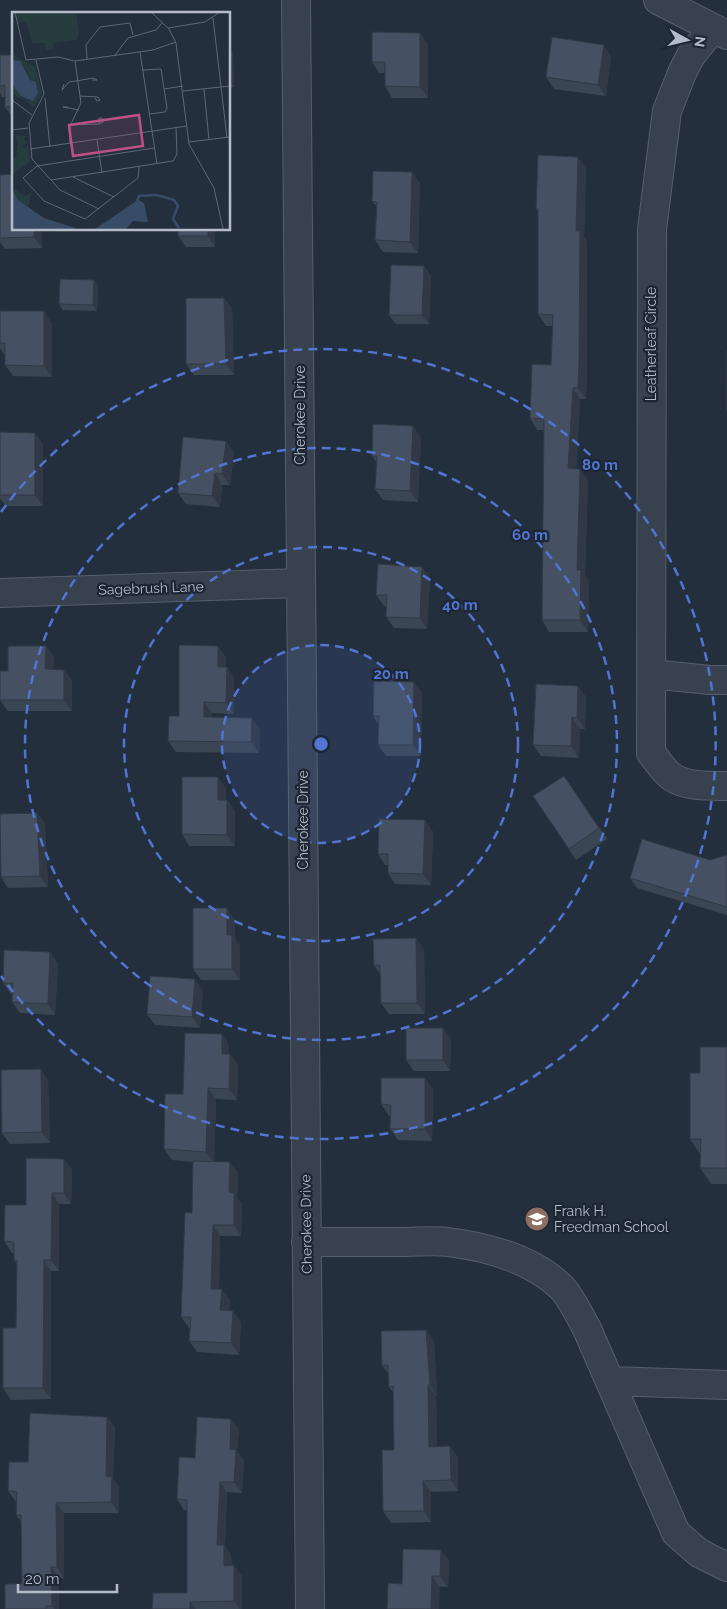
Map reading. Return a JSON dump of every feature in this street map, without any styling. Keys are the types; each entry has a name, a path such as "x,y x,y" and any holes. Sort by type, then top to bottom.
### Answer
{"street":[{"name":"Cherokee Drive","path":"296,0 310,1609"},
{"path":"658,0 720,31"},
{"name":"Leatherleaf Circle","path":"720,31 690,57 667,112 652,228 651,753 673,778 687,783 727,786"},
{"name":"Sagebrush Lane","path":"0,593 301,583"},
{"path":"651,674 727,680"},
{"path":"306,1242 447,1242 488,1250 525,1264 551,1278 572,1301 588,1329 676,1533 699,1553 727,1567"},
{"path":"610,1381 727,1385"}],"building":[{"path":"372,32 420,33 420,87 385,86 385,62 372,62"},
{"path":"552,37 604,45 598,85 546,77"},
{"path":"0,55 12,55 12,106 5,107 5,85 0,86"},
{"path":"538,155 578,157 576,231 580,231 579,361 578,388 573,388 568,468 580,469 577,570 581,570 580,620 542,620 544,419 530,418 532,364 551,365 553,315 538,314 538,209 536,209"},
{"path":"373,171 412,172 410,242 375,240 377,202 372,201"},
{"path":"12,174 12,230 34,230 34,237 0,238 0,175"},
{"path":"178,230 208,230 208,236 178,236"},
{"path":"391,265 424,266 422,315 389,315"},
{"path":"60,279 94,280 93,305 59,304"},
{"path":"186,298 224,298 226,364 186,364"},
{"path":"0,311 44,311 44,366 5,365 5,343 0,343"},
{"path":"727,351 727,410 726,410"},
{"path":"373,424 413,426 410,491 375,489 377,456 372,456"},
{"path":"0,432 35,433 35,495 0,495"},
{"path":"183,437 226,441 222,474 215,473 212,496 178,493"},
{"path":"378,564 422,567 420,618 386,617 387,595 376,595"},
{"path":"179,645 218,646 218,667 227,667 226,703 204,702 204,717 252,718 251,742 168,741 169,716 179,716"},
{"path":"8,646 46,646 45,669 64,670 64,700 0,700 0,671 8,671"},
{"path":"374,681 414,682 413,745 378,745 379,716 373,716"},
{"path":"536,684 578,686 577,718 572,717 571,746 533,745"},
{"path":"564,776 599,828 569,849 533,796"},
{"path":"182,777 218,777 218,800 227,800 227,835 182,834"},
{"path":"37,813 40,876 1,877 0,814"},
{"path":"379,819 425,820 423,874 388,873 388,854 378,854"},
{"path":"642,839 710,860 727,855 727,907 630,878"},
{"path":"193,908 227,908 227,935 232,935 232,969 193,969"},
{"path":"416,938 417,1003 381,1003 380,965 374,965 373,939"},
{"path":"4,950 50,952 48,1004 12,1002 13,983 3,983"},
{"path":"150,976 195,979 192,1017 147,1014"},
{"path":"406,1028 443,1028 443,1060 406,1060"},
{"path":"185,1033 222,1034 222,1054 230,1054 229,1089 208,1088 206,1152 164,1149 165,1094 183,1094"},
{"path":"700,1047 727,1047 727,1168 700,1168 701,1139 690,1139 690,1073 700,1073"},
{"path":"41,1069 42,1132 2,1133 1,1070"},
{"path":"381,1078 425,1078 425,1129 390,1129 391,1105 381,1104"},
{"path":"26,1158 64,1159 64,1193 52,1193 51,1260 44,1260 43,1388 3,1388 3,1328 16,1328 17,1260 14,1260 14,1242 4,1241 5,1205 26,1205"},
{"path":"193,1161 230,1162 229,1192 234,1193 234,1225 213,1225 211,1289 222,1289 220,1310 233,1311 231,1343 189,1341 191,1317 181,1317 185,1212 192,1213"},
{"path":"426,1330 430,1385 428,1385 429,1447 450,1446 451,1480 423,1481 424,1511 383,1511 382,1450 394,1450 393,1386 389,1387 388,1365 382,1365 381,1331"},
{"path":"30,1413 107,1417 106,1476 112,1477 111,1502 56,1503 57,1567 51,1567 52,1606 46,1606 46,1609 5,1609 5,1584 22,1584 21,1515 16,1515 17,1492 8,1491 9,1462 28,1462"},
{"path":"197,1417 231,1419 230,1449 236,1450 234,1482 220,1482 217,1545 224,1545 224,1566 234,1565 234,1601 190,1602 190,1609 152,1609 153,1593 187,1593 187,1500 177,1499 179,1457 195,1458"},
{"path":"403,1549 441,1550 440,1576 432,1576 431,1609 387,1609 388,1583 402,1584"}],"place":[{"name":"Frank H. Freedman School","path":"537,1219"}]}
